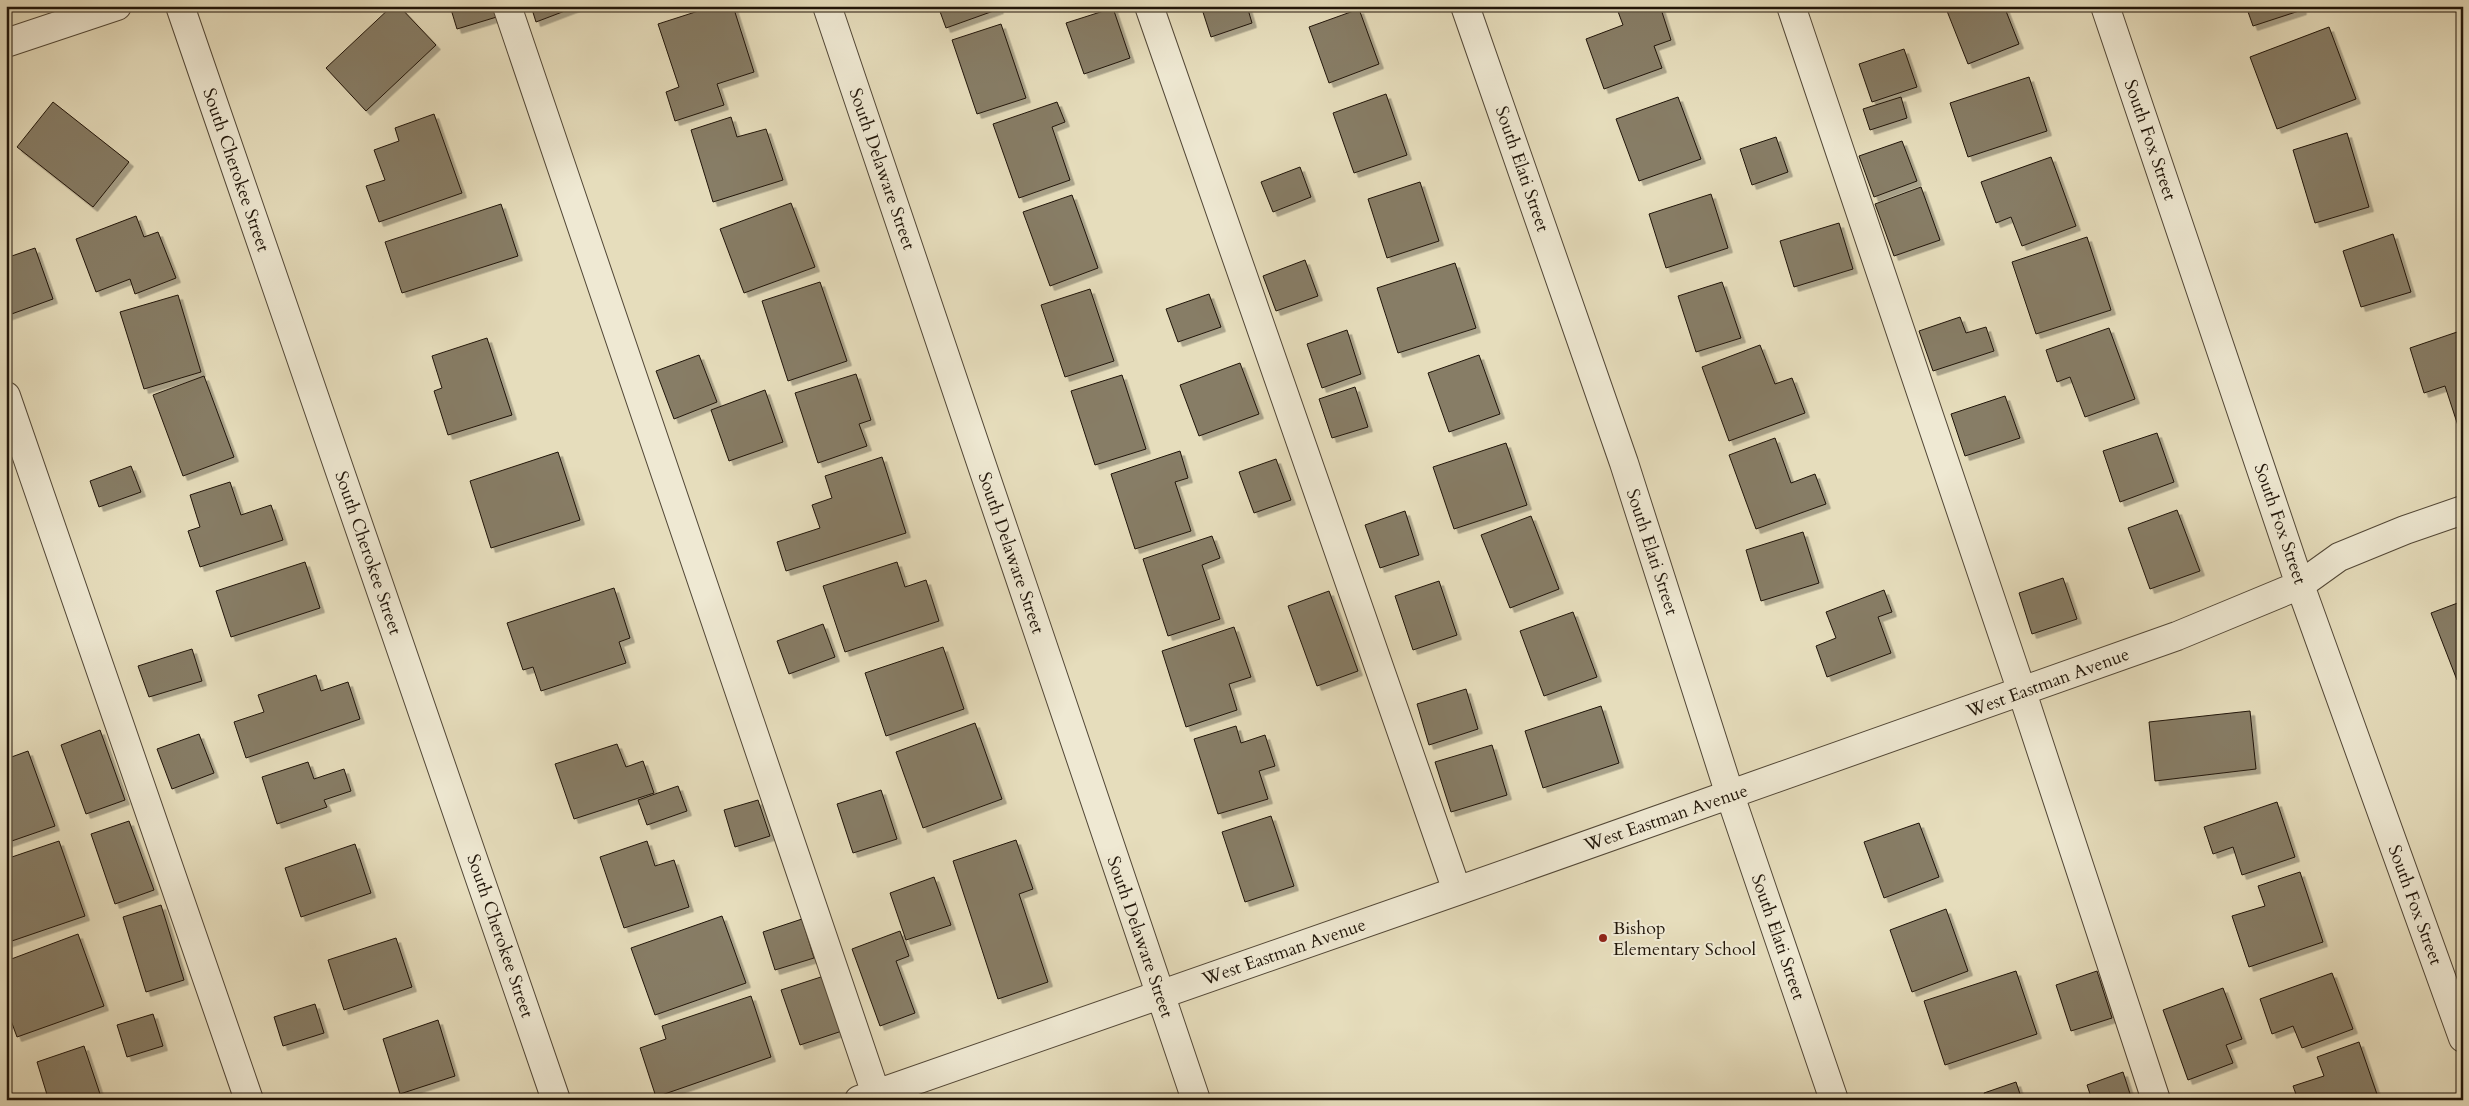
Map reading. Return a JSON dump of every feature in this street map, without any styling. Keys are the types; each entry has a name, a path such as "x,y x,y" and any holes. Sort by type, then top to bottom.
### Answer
{"street":[{"name":"South Cherokee Street","path":"180,6 556,1100"},
{"path":"507,6 871,1098"},
{"name":"South Delaware Street","path":"827,6 1159,996 1196,1100"},
{"path":"1149,6 1457,891"},
{"name":"South Elati Street","path":"1465,6 1621,454 1730,795 1834,1100"},
{"path":"1791,6 2022,692 2156,1100"},
{"name":"South Fox Street","path":"2104,6 2300,584 2463,1038"},
{"path":"6,44 107,8"},
{"path":"6,396 249,1100"},
{"name":"West Eastman Avenue","path":"871,1098 2177,636 2300,584 2339,557 2405,530 2463,510"}],"building":[{"path":"392,6 399,6 436,45 366,111 326,68"},
{"path":"450,6 497,6 500,16 457,29"},
{"path":"531,6 578,6 536,22"},
{"path":"714,6 733,6 754,72 717,84 724,105 675,121 666,92 679,87 658,24"},
{"path":"938,6 998,6 999,9 946,28"},
{"path":"1201,6 1247,6 1252,23 1211,37"},
{"path":"1616,6 1660,6 1671,40 1654,46 1662,68 1604,89 1586,39 1623,25"},
{"path":"1945,6 2004,6 2019,44 1968,64"},
{"path":"2246,6 2301,6 2302,10 2253,26"},
{"path":"2454,6 2463,6 2463,10 2456,12"},
{"path":"1113,8 1130,58 1084,74 1066,23"},
{"path":"1359,9 1379,64 1329,83 1309,27"},
{"path":"1001,24 1026,98 977,114 952,40"},
{"path":"2329,27 2356,99 2277,129 2250,57"},
{"path":"1904,49 1917,87 1872,102 1859,64"},
{"path":"2029,77 2047,131 1968,157 1950,103"},
{"path":"1386,94 1407,155 1354,173 1333,113"},
{"path":"1678,97 1701,159 1639,181 1616,119"},
{"path":"1901,97 1907,118 1870,130 1863,109"},
{"path":"53,102 129,162 93,207 17,147"},
{"path":"1057,102 1065,122 1052,127 1070,180 1019,198 993,124"},
{"path":"434,114 462,193 379,222 366,186 385,180 374,150 399,141 395,128"},
{"path":"731,117 737,137 766,129 783,180 713,202 691,130"},
{"path":"2347,133 2369,207 2315,223 2293,150"},
{"path":"1776,137 1788,172 1752,185 1740,149"},
{"path":"1902,141 1917,181 1874,197 1859,156"},
{"path":"2051,157 2076,226 2022,246 2011,217 1996,223 1981,182"},
{"path":"1300,167 1311,197 1273,212 1261,182"},
{"path":"1420,182 1439,241 1387,258 1368,199"},
{"path":"1921,187 1940,240 1894,256 1875,204"},
{"path":"1711,194 1728,248 1666,268 1649,214"},
{"path":"1072,195 1098,268 1050,286 1023,212"},
{"path":"791,203 815,267 744,293 720,229"},
{"path":"501,204 518,256 402,293 385,242"},
{"path":"136,216 144,237 158,232 176,278 135,294 130,279 96,292 76,239"},
{"path":"1839,223 1853,269 1794,287 1780,241"},
{"path":"2393,234 2411,292 2361,307 2343,251"},
{"path":"2087,237 2111,310 2036,334 2012,262"},
{"path":"35,248 53,299 6,316 6,258"},
{"path":"1305,260 1318,296 1276,311 1263,276"},
{"path":"1455,263 1476,328 1398,353 1377,288"},
{"path":"820,282 847,361 788,381 762,301"},
{"path":"1722,282 1741,338 1696,352 1678,296"},
{"path":"1090,289 1114,361 1065,377 1041,305"},
{"path":"1209,294 1221,327 1178,342 1166,309"},
{"path":"178,295 201,372 144,389 120,312"},
{"path":"1960,317 1966,333 1986,327 1994,351 1933,371 1919,331"},
{"path":"2109,328 2135,399 2085,417 2070,377 2057,382 2046,350"},
{"path":"1347,330 1361,374 1322,388 1307,344"},
{"path":"2463,330 2463,441 2445,386 2424,393 2410,348"},
{"path":"487,338 512,415 448,435 434,391 442,388 432,356"},
{"path":"1760,345 1775,384 1792,378 1805,413 1729,441 1702,367"},
{"path":"699,355 717,402 674,419 656,371"},
{"path":"1479,355 1500,414 1449,432 1428,373"},
{"path":"1240,363 1259,414 1199,436 1180,385"},
{"path":"856,374 871,420 859,424 867,446 818,463 795,393"},
{"path":"1122,375 1146,449 1095,465 1071,391"},
{"path":"204,376 234,457 183,476 153,395"},
{"path":"1355,387 1368,427 1332,438 1319,399"},
{"path":"765,390 783,442 729,461 711,410"},
{"path":"2005,396 2020,438 1965,456 1951,414"},
{"path":"2157,433 2174,482 2120,502 2103,451"},
{"path":"1775,438 1791,483 1815,474 1826,504 1756,529 1729,455"},
{"path":"1506,443 1527,505 1454,529 1433,467"},
{"path":"1180,451 1188,478 1175,482 1191,531 1135,549 1111,474"},
{"path":"558,452 580,520 491,548 470,481"},
{"path":"882,457 906,533 786,571 777,542 820,528 812,505 832,498 825,476"},
{"path":"1276,459 1291,500 1254,513 1239,472"},
{"path":"131,466 141,492 99,507 90,481"},
{"path":"230,482 241,515 271,505 283,540 200,567 188,531 200,527 190,495"},
{"path":"2177,510 2200,571 2150,589 2128,528"},
{"path":"1405,511 1419,555 1380,568 1365,525"},
{"path":"1531,516 1559,589 1510,608 1481,535"},
{"path":"1803,532 1819,583 1761,601 1746,550"},
{"path":"1212,536 1220,558 1202,565 1220,619 1168,636 1143,559"},
{"path":"305,562 320,608 231,637 216,591"},
{"path":"897,562 905,587 926,580 939,621 845,652 823,586"},
{"path":"2063,578 2077,619 2032,634 2019,593"},
{"path":"1439,581 1457,635 1413,650 1395,596"},
{"path":"614,588 630,638 619,642 626,663 541,691 533,667 523,670 507,623"},
{"path":"1884,590 1892,612 1878,617 1891,653 1827,677 1816,646 1836,638 1826,612"},
{"path":"1329,591 1358,671 1317,686 1288,606"},
{"path":"2463,601 2463,678 2457,680 2431,613"},
{"path":"1573,612 1597,677 1544,696 1520,631"},
{"path":"823,624 835,657 789,674 777,641"},
{"path":"1234,627 1251,677 1229,684 1237,710 1186,727 1162,651"},
{"path":"943,647 964,709 886,736 865,673"},
{"path":"192,649 202,681 149,697 138,666"},
{"path":"316,675 321,691 348,682 360,719 246,758 234,722 264,712 258,695"},
{"path":"1466,689 1478,729 1429,745 1417,704"},
{"path":"1601,706 1619,763 1543,788 1525,731"},
{"path":"2250,711 2256,769 2155,781 2149,722"},
{"path":"975,723 1002,799 923,828 896,752"},
{"path":"1236,726 1241,743 1265,735 1275,766 1259,771 1268,799 1218,814 1194,739"},
{"path":"100,730 125,800 86,814 61,745"},
{"path":"199,734 214,773 172,789 157,749"},
{"path":"617,744 626,767 643,761 654,793 574,819 555,764"},
{"path":"1492,745 1507,795 1451,812 1435,762"},
{"path":"28,751 55,826 6,843 6,759"},
{"path":"308,762 314,779 344,769 351,791 324,800 327,807 277,824 262,777"},
{"path":"678,786 687,811 647,825 638,800"},
{"path":"881,790 897,839 853,853 837,804"},
{"path":"758,800 770,836 735,847 724,810"},
{"path":"2277,802 2295,857 2242,875 2233,847 2213,854 2204,827"},
{"path":"1271,816 1294,886 1245,902 1222,832"},
{"path":"129,821 154,890 115,904 91,834"},
{"path":"1919,823 1939,877 1884,898 1864,842"},
{"path":"1016,840 1033,889 1019,894 1048,982 998,999 953,861"},
{"path":"59,841 85,916 6,943 6,859"},
{"path":"647,841 655,866 674,860 689,907 624,928 600,857"},
{"path":"355,844 371,893 301,917 285,868"},
{"path":"2300,872 2323,942 2249,967 2232,916 2265,906 2258,886"},
{"path":"934,877 951,925 906,940 890,893"},
{"path":"161,905 184,980 146,992 123,917"},
{"path":"1946,909 1968,971 1912,992 1890,930"},
{"path":"722,916 746,983 655,1015 631,948"},
{"path":"802,919 814,958 775,970 763,932"},
{"path":"900,931 909,956 896,961 915,1013 880,1026 852,949"},
{"path":"78,934 104,1006 17,1037 6,1007 6,961"},
{"path":"396,938 412,987 344,1010 328,960"},
{"path":"2016,971 2037,1034 1945,1065 1924,1001"},
{"path":"2097,971 2112,1018 2071,1031 2056,985"},
{"path":"2332,973 2353,1029 2302,1048 2293,1026 2272,1034 2260,999"},
{"path":"827,975 845,1030 800,1045 781,990"},
{"path":"2223,988 2242,1039 2226,1045 2233,1063 2188,1080 2163,1010"},
{"path":"751,996 771,1057 656,1097 640,1048 666,1039 662,1026"},
{"path":"315,1004 324,1033 283,1046 274,1017"},
{"path":"153,1014 163,1046 127,1057 117,1025"},
{"path":"438,1020 455,1076 400,1094 383,1039"},
{"path":"2359,1042 2379,1100 2298,1100 2293,1086 2324,1076 2317,1057"},
{"path":"84,1046 102,1100 43,1100 48,1098 37,1062"},
{"path":"2123,1072 2132,1100 2092,1100 2087,1085"},
{"path":"2016,1082 2022,1100 1987,1100 1984,1093"}],"place":[{"name":"Bishop Elementary School","path":"1603,938"}]}
